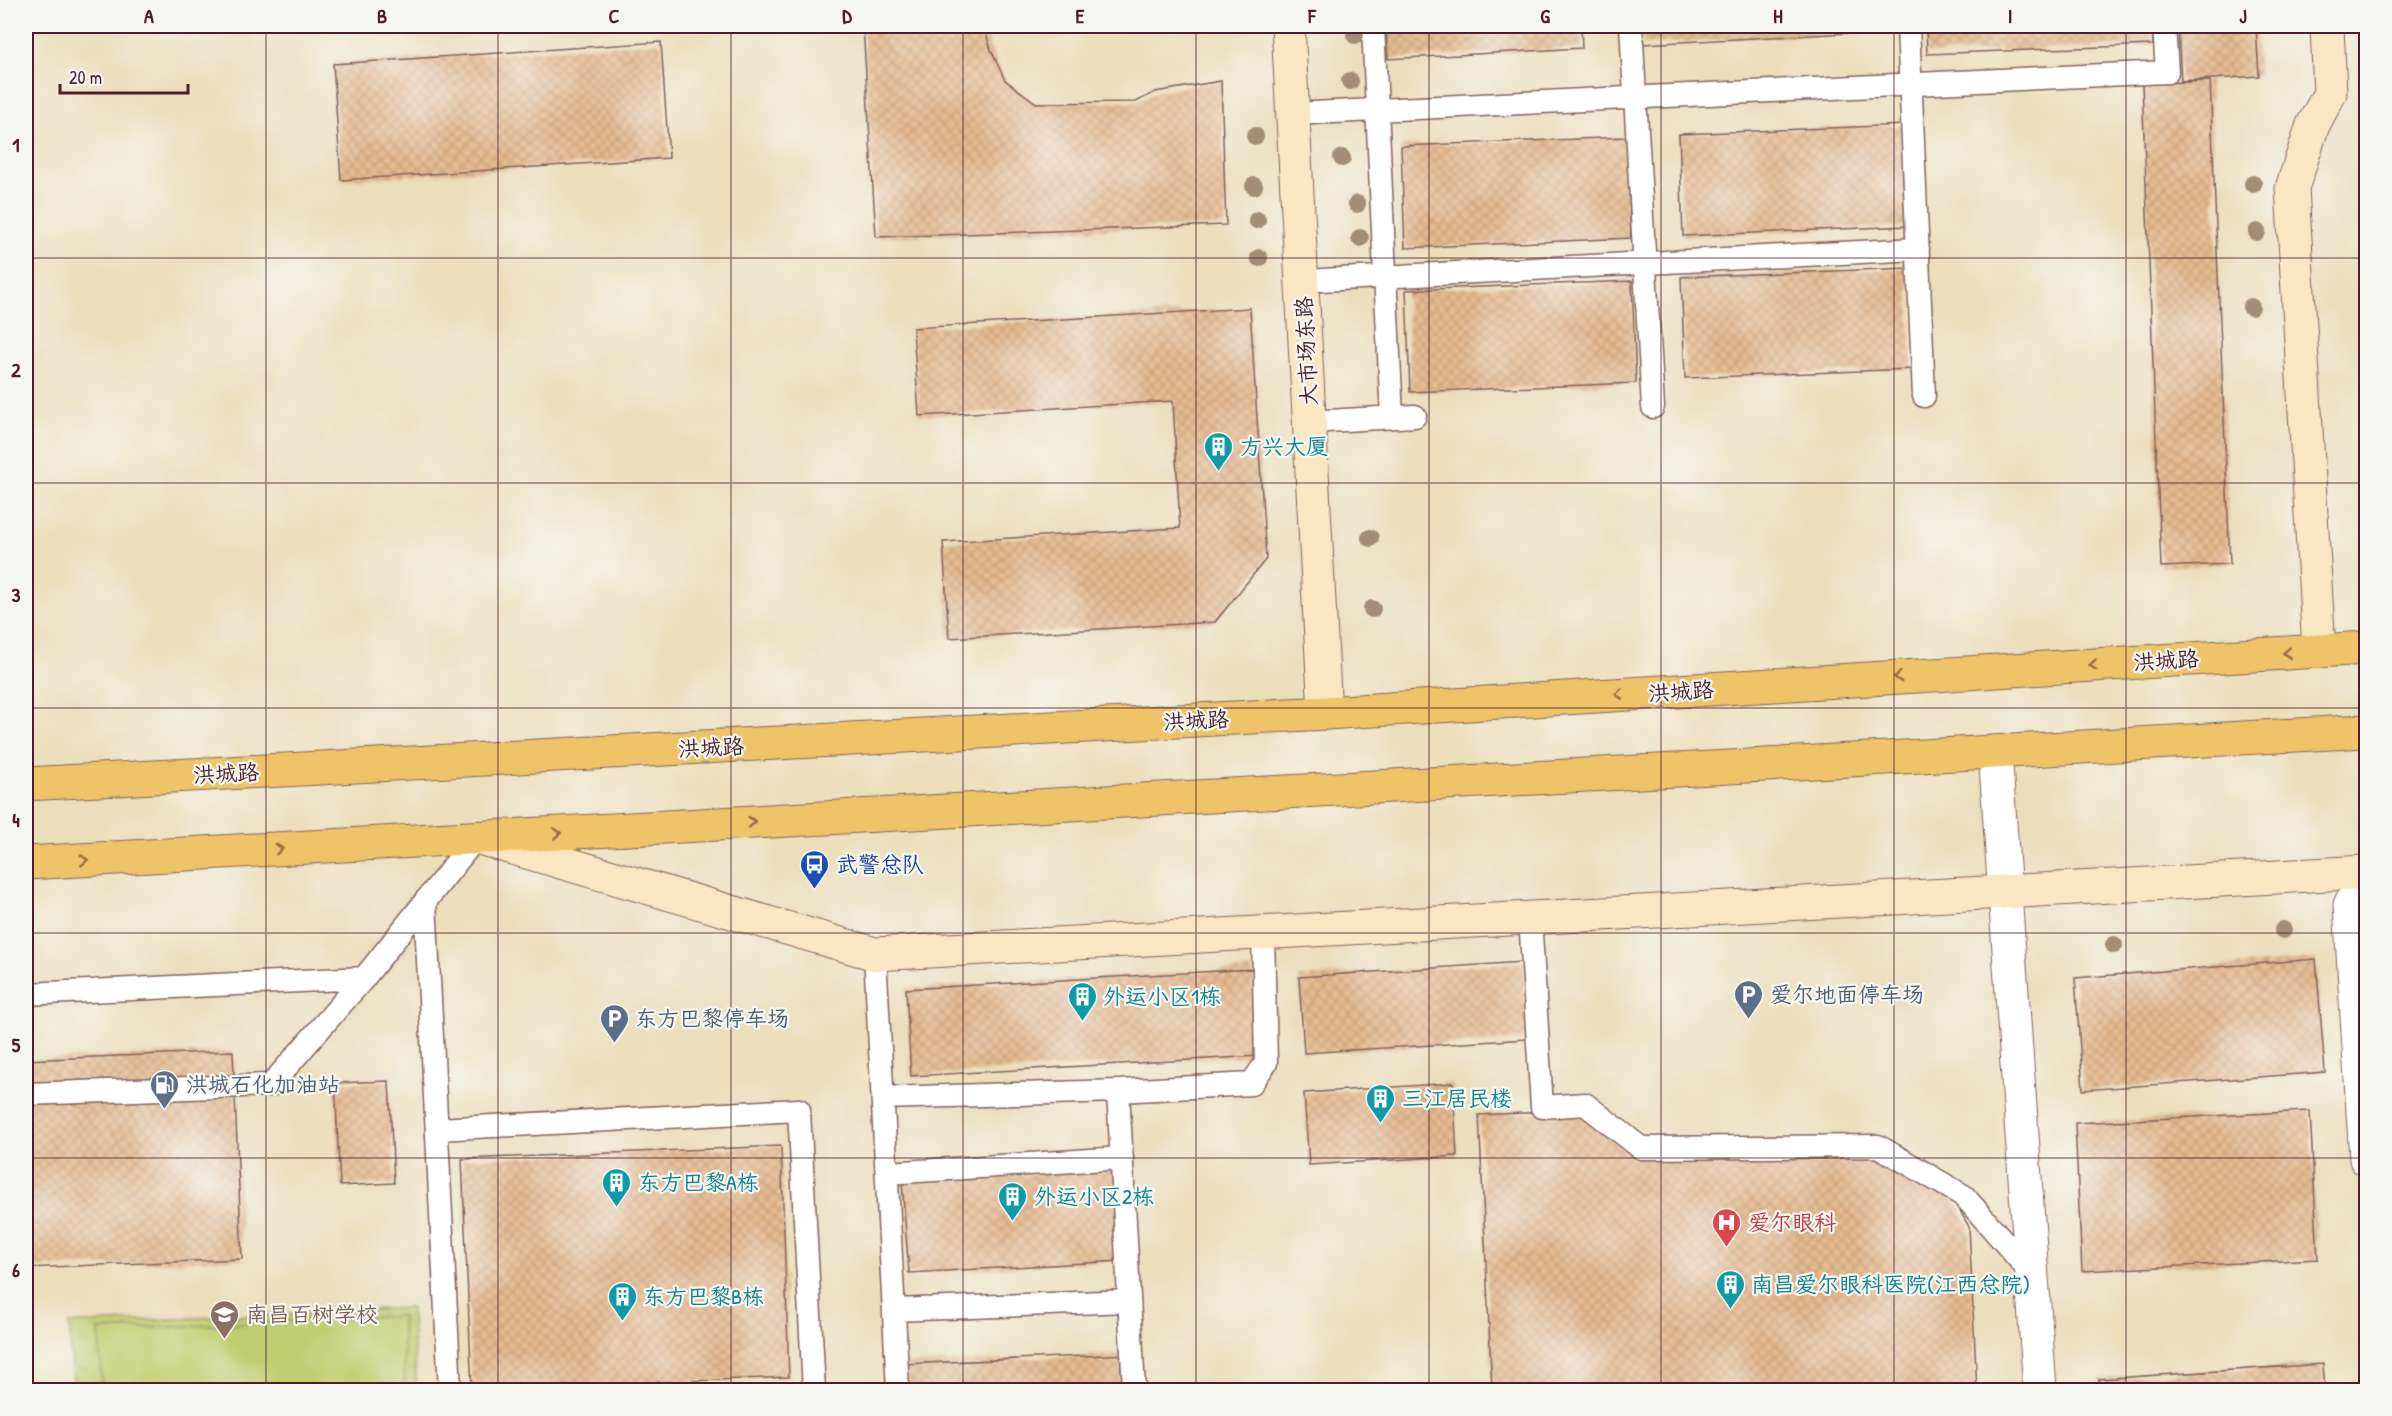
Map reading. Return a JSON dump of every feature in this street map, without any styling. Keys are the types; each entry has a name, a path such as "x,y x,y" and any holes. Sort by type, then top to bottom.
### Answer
{"highway":[{"name":"洪城路","path":"26,784 1325,713 2367,648"},
{"path":"26,863 2367,731"}],"main road":[{"name":"大市场东路","path":"1288,26 1325,713"},
{"path":"2319,651 2292,188 2313,125 2330,93 2327,26"},
{"path":"476,838 876,954 2367,873"}],"street":[{"path":"1995,752 2040,1390"},
{"path":"2367,873 2350,905 2362,1022 2367,1159"}],"lane":[{"path":"1373,26 1392,417"},
{"path":"1631,26 1653,406"},
{"path":"1908,26 1924,396"},
{"path":"1293,114 2167,72 2164,26"},
{"path":"1302,281 1918,249"},
{"path":"1309,422 1415,416"},
{"path":"26,1094 271,1085 364,978 476,838"},
{"path":"426,901 450,1390"},
{"path":"1530,918 1542,1107 1585,1104 1641,1148 1878,1146 1964,1196 2032,1274"},
{"path":"883,1098 1251,1084 1266,1063 1263,933"},
{"path":"876,954 898,1390"},
{"path":"26,994 364,978"},
{"path":"1119,1090 1134,1390"},
{"path":"437,1129 799,1110 814,1390"},
{"path":"887,1173 1122,1158"},
{"path":"894,1310 1129,1301"}],"green space":[{"path":"411,1308 417,1390 74,1390 69,1324"},
{"path":"402,1316 405,1390 102,1390 99,1330"}],"building":[{"path":"863,26 984,26 991,50 1005,80 1036,103 1136,102 1155,92 1221,81 1226,225 876,237"},
{"path":"1386,26 1581,26 1582,48 1388,59"},
{"path":"1642,26 1866,26 1867,32 1643,44"},
{"path":"1926,26 2153,26 2153,45 1927,54"},
{"path":"2178,26 2256,26 2259,76 2181,81"},
{"path":"661,42 669,158 341,180 333,64"},
{"path":"2210,81 2230,564 2161,567 2142,84"},
{"path":"1905,125 1909,226 1683,236 1679,134"},
{"path":"1627,137 1631,238 1405,248 1401,146"},
{"path":"1908,268 1912,369 1685,378 1681,277"},
{"path":"1632,281 1636,383 1410,392 1406,290"},
{"name":"方兴大厦","path":"1250,308 1266,559 1215,622 949,638 943,542 1180,528 1173,401 919,416 913,328"},
{"path":"2316,959 2325,1072 2083,1090 2075,978"},
{"path":"1523,962 1528,1039 1304,1053 1299,977"},
{"name":"外运小区1栋","path":"1253,969 1259,1056 911,1076 906,989"},
{"path":"233,1051 242,1259 26,1268 26,1060"},
{"path":"389,1081 394,1183 340,1186 335,1083"},
{"name":"三江居民楼","path":"1453,1083 1457,1156 1309,1165 1304,1093"},
{"name":"南昌爱尔眼科医院(江西总院)","path":"1586,1110 1639,1152 1883,1153 1951,1194 1969,1227 1977,1390 1492,1390 1479,1115"},
{"path":"2310,1111 2318,1259 2082,1271 2075,1123"},
{"path":"781,1146 789,1377 472,1390 462,1159"},
{"name":"外运小区2栋","path":"1117,1169 1122,1261 909,1273 902,1182"},
{"path":"1130,1354 1132,1390 904,1390 903,1364"},
{"path":"2323,1364 2325,1390 2100,1390 2099,1379"}],"place":[{"name":"方兴大厦","path":"1219,472"},
{"name":"武警总队","path":"815,890"},
{"name":"爱尔地面停车场","path":"1749,1020"},
{"name":"外运小区1栋","path":"1082,1022"},
{"name":"东方巴黎停车场","path":"614,1044"},
{"name":"洪城石化加油站","path":"165,1110"},
{"name":"三江居民楼","path":"1381,1124"},
{"name":"东方巴黎A栋","path":"617,1208"},
{"name":"外运小区2栋","path":"1013,1222"},
{"name":"爱尔眼科","path":"1727,1248"},
{"name":"南昌爱尔眼科医院(江西总院)","path":"1730,1310"},
{"name":"东方巴黎B栋","path":"622,1322"},
{"name":"南昌百树学校","path":"225,1340"}]}
